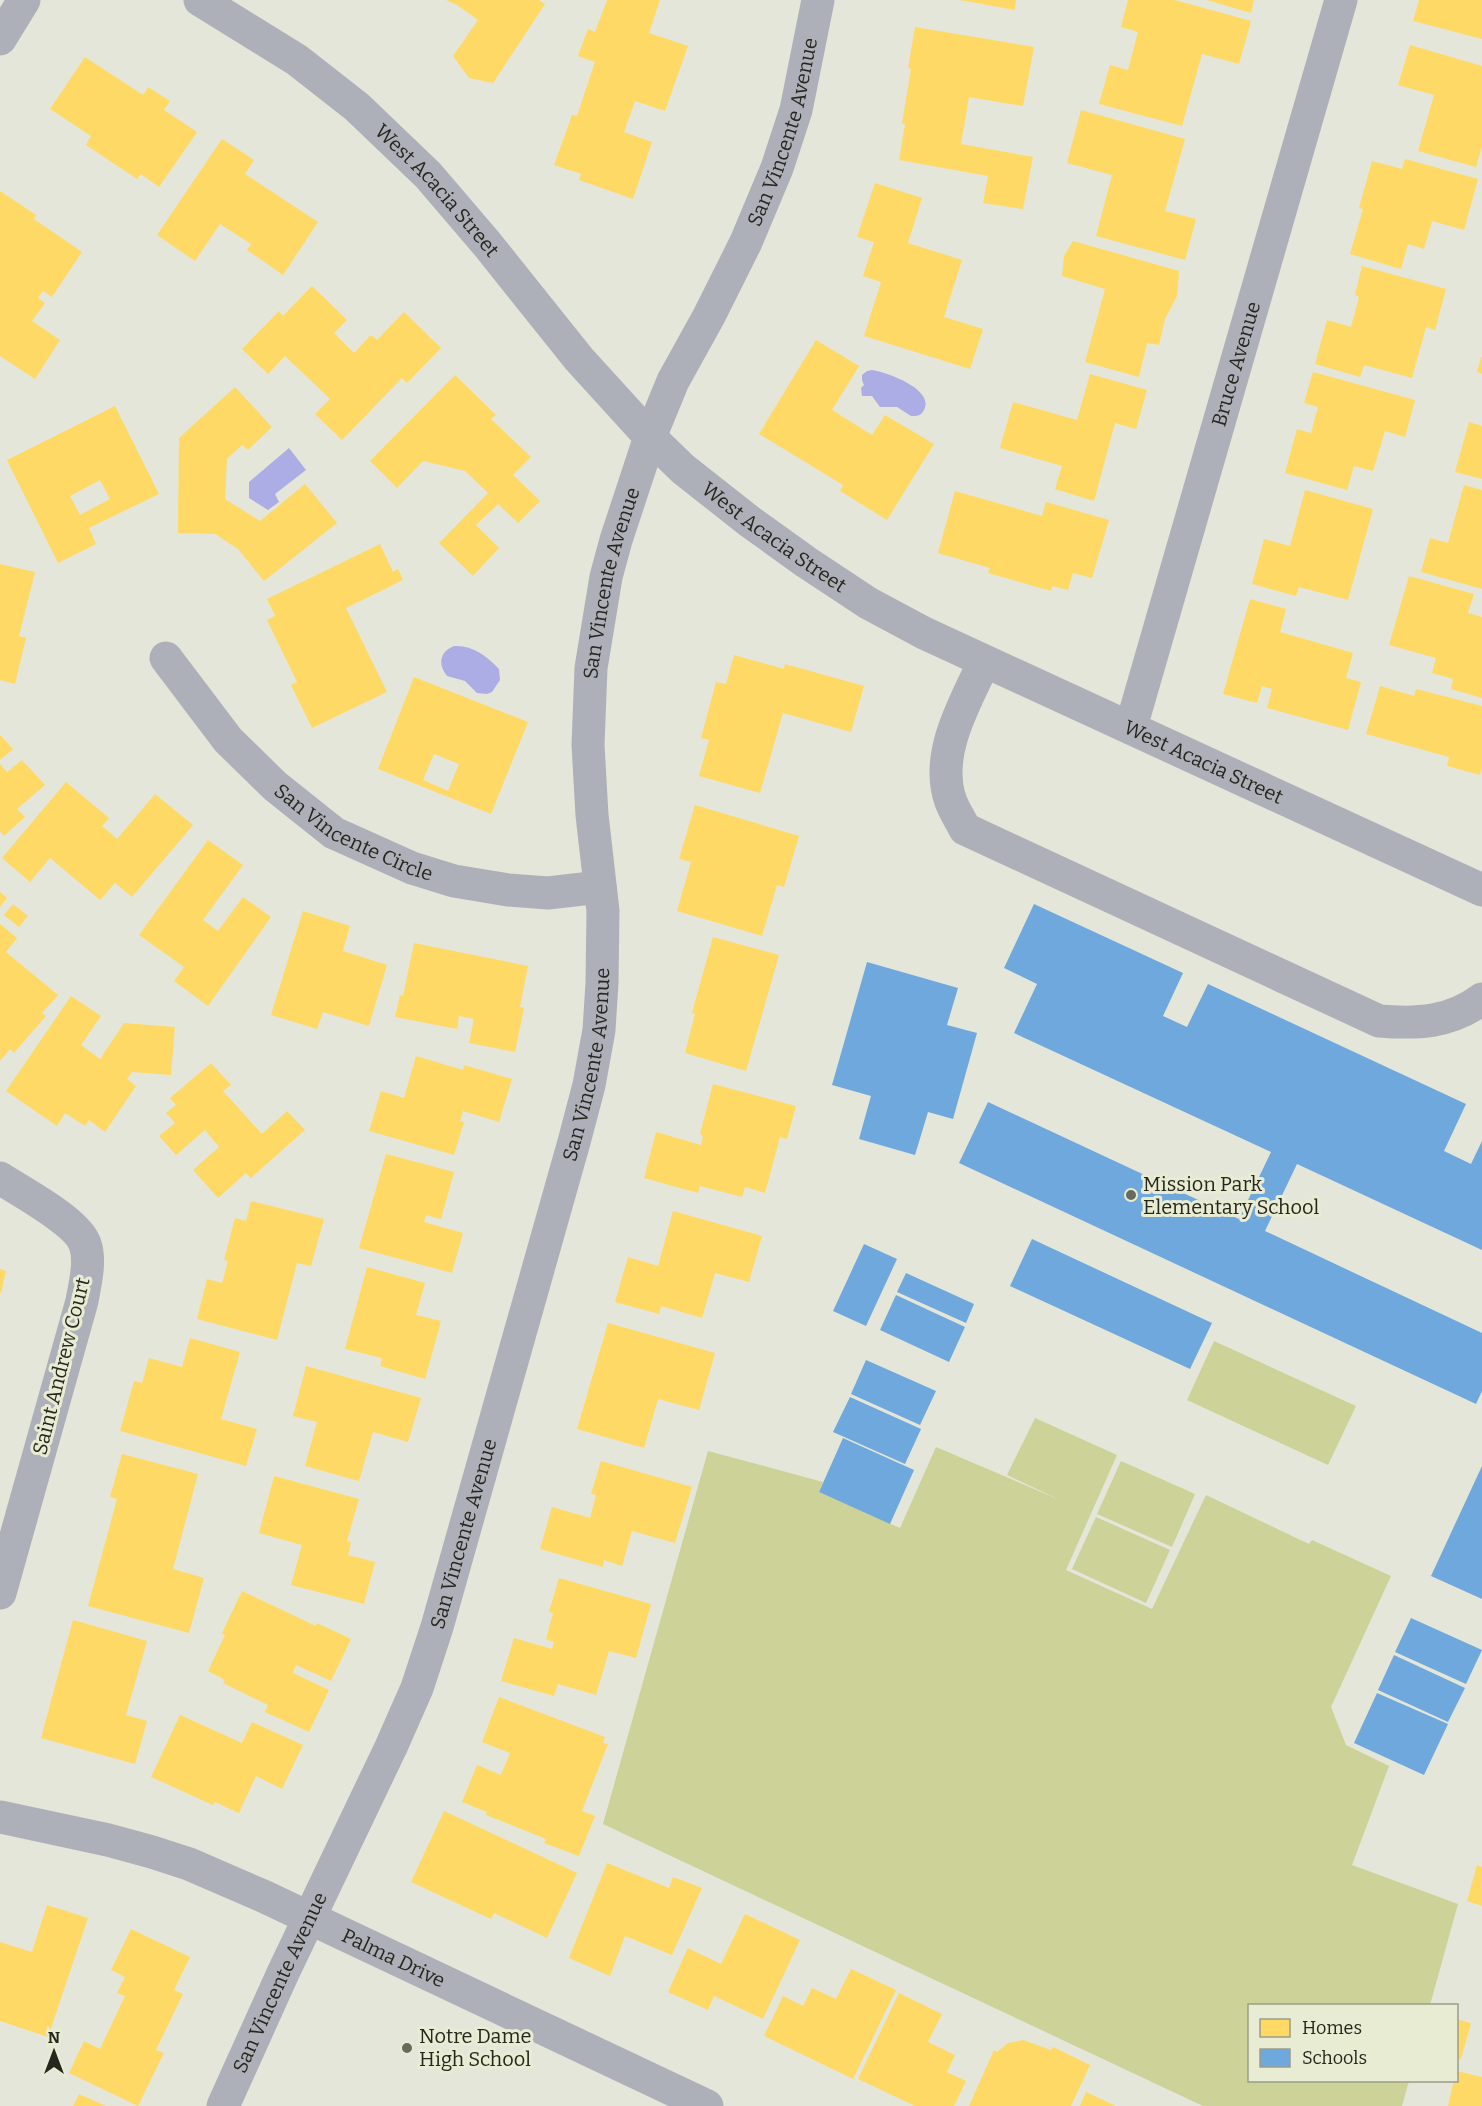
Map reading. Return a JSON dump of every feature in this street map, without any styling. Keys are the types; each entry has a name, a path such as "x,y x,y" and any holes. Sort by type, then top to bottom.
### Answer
{"street":[{"path":"0,39 24,0"},
{"name":"West Acacia Street","path":"201,0 297,60 357,107 428,175 487,244 579,359 650,436 683,469 806,562 868,603 924,633 1482,890"},
{"name":"San Vincente Avenue","path":"223,2106 309,1918 392,1747 417,1688 437,1627 589,1085 599,1030 603,941 588,745 591,668 598,620 616,540 650,436 673,381 746,242 777,168 796,110 818,0"},
{"name":"Bruce Avenue","path":"1131,727 1341,0"},
{"name":"San Vincente Circle","path":"166,658 228,740 275,786 334,833 412,868 454,881 548,893 600,887"},
{"path":"984,662 967,698 948,750 946,775 950,800 965,829 1379,1021 1411,1024 1440,1020 1471,1007 1482,999"},
{"name":"Saint Andrew Court","path":"0,1178 66,1222 80,1235 86,1245 87,1257 82,1301 0,1593"},
{"name":"Palma Drive","path":"0,1817 108,1840 189,1864 263,1896 707,2106"}],"green space":[{"path":"1214,1341 1356,1406 1328,1465 1187,1400"},
{"path":"1035,1418 1117,1455 1066,1570 1152,1609 1206,1495 1309,1544 1312,1540 1391,1576 1331,1707 1346,1745 1389,1766 1352,1865 1458,1904 1430,2004 1248,2004 1248,2082 1409,2082 1402,2106 1203,2106 603,1824 708,1451 823,1482 819,1492 900,1528 936,1447 1060,1500 1007,1475"},
{"path":"1121,1461 1195,1494 1172,1547 1097,1514"},
{"path":"1096,1517 1170,1550 1146,1603 1072,1569"}],"water":[{"path":"872,370 898,378 916,389 925,402 923,412 911,416 897,407 880,407 872,396 862,396 861,388 864,385 862,375"},
{"path":"289,448 306,470 275,494 279,502 268,510 249,498 249,482"},
{"path":"454,646 467,647 479,652 499,669 500,680 492,692 477,693 465,681 447,676 441,663 445,652"}],"building: Homes":[{"path":"446,0 539,0 545,4 493,83 469,78 453,56 478,20"},
{"path":"607,0 660,0 649,33 688,46 665,111 635,101 624,132 652,142 633,199 579,180 581,174 554,165 572,115 577,116 595,62 578,56 588,29 595,32"},
{"path":"960,0 1016,0 1015,10"},
{"path":"1128,0 1175,0 1251,21 1239,64 1202,54 1182,126 1099,104 1110,65 1128,70 1138,32 1121,27"},
{"path":"1207,0 1254,0 1251,13"},
{"path":"1419,0 1482,0 1482,39 1413,21"},
{"path":"915,27 1034,47 1023,106 969,97 961,144 1033,157 1023,209 983,203 988,176 899,160 905,124 902,123 911,69 908,68"},
{"path":"1410,45 1482,66 1482,146 1476,167 1418,151 1434,95 1398,85"},
{"path":"85,57 143,95 148,87 170,101 164,110 197,132 159,187 141,174 137,179 86,145 91,136 50,109"},
{"path":"1081,110 1185,139 1165,211 1196,219 1185,260 1096,236 1112,175 1067,163"},
{"path":"222,139 254,160 245,174 318,222 283,275 247,250 251,244 220,224 195,261 157,235"},
{"path":"1405,159 1478,179 1464,230 1432,221 1424,249 1408,244 1401,269 1350,254 1363,209 1359,208 1372,161 1402,169"},
{"path":"875,183 922,198 908,243 962,260 944,317 983,329 970,369 864,336 881,282 863,276 874,242 857,237"},
{"path":"0,191 36,215 34,219 82,252 52,297 43,291 38,298 45,303 32,321 60,340 35,379 0,356"},
{"path":"1073,241 1179,271 1177,296 1165,319 1159,345 1147,343 1139,377 1085,362 1105,289 1062,276 1064,256"},
{"path":"1362,266 1446,289 1435,330 1426,327 1412,378 1364,365 1360,377 1315,364 1327,320 1351,327 1359,297 1355,295"},
{"path":"312,286 347,320 334,333 354,353 371,335 377,340 404,312 441,348 407,383 402,378 342,440 315,414 330,399 285,356 268,374 242,349 279,311 283,316"},
{"path":"816,340 859,366 832,410 872,435 885,415 934,444 887,520 840,491 843,485 759,434"},
{"path":"1482,357 1482,374 1477,372"},
{"path":"1313,372 1415,400 1405,437 1385,431 1373,471 1354,466 1347,490 1285,473 1297,429 1311,433 1318,407 1304,403"},
{"path":"1090,374 1147,390 1136,429 1115,423 1094,501 1055,489 1062,466 1000,448 1013,402 1077,420"},
{"path":"455,375 496,415 491,419 531,457 513,475 540,501 518,523 498,504 476,525 499,548 473,576 439,543 488,493 465,471 423,461 397,488 370,461"},
{"path":"235,387 272,427 248,450 242,445 227,459 225,499 260,521 305,484 337,523 264,581 238,549 215,534 178,533 179,438"},
{"path":"115,406 159,494 89,528 96,544 58,563 7,460","holes":["100,480 110,499 80,515 70,496"]},
{"path":"1469,422 1482,426 1482,479 1455,472"},
{"path":"1464,485 1482,490 1482,589 1421,572 1430,538 1448,543"},
{"path":"1305,490 1373,509 1348,600 1299,587 1296,596 1252,584 1264,539 1290,546"},
{"path":"955,491 1042,516 1046,502 1109,520 1092,578 1073,573 1068,590 1052,586 1051,591 988,573 990,568 938,553"},
{"path":"380,544 393,572 398,569 403,580 346,608 387,692 312,728 291,685 297,682 267,620 275,616 267,599"},
{"path":"0,564 35,572 19,636 26,638 15,684 0,680"},
{"path":"1409,576 1474,594 1468,613 1482,617 1482,698 1451,689 1453,679 1432,673 1436,658 1389,645"},
{"path":"1250,599 1286,609 1280,632 1353,653 1346,678 1361,682 1348,730 1267,708 1272,689 1262,686 1257,703 1223,694"},
{"path":"734,655 784,669 785,664 864,686 851,732 783,713 760,793 699,776 709,740 701,738 716,682 726,684"},
{"path":"414,677 528,722 491,814 378,769","holes":["434,754 459,764 448,791 423,780"]},
{"path":"1380,686 1414,696 1416,689 1482,706 1480,775 1447,766 1449,757 1366,734"},
{"path":"0,735 13,749 0,760"},
{"path":"22,760 45,785 17,809 25,817 4,836 0,831 0,764 7,772"},
{"path":"66,782 109,818 102,826 117,839 155,794 193,825 132,897 115,883 100,900 50,858 30,882 2,858"},
{"path":"695,805 799,836 784,887 777,885 762,936 677,911 691,862 679,859"},
{"path":"208,840 243,865 203,920 218,931 243,897 271,917 208,1006 174,981 184,967 139,935"},
{"path":"0,892 7,898 0,907"},
{"path":"13,904 28,916 19,927 4,915"},
{"path":"303,911 350,926 343,951 387,965 369,1026 323,1012 317,1029 271,1015"},
{"path":"0,924 17,938 6,952 58,995 42,1013 46,1016 14,1053 10,1049 0,1061"},
{"path":"713,937 779,955 746,1071 685,1053 695,1014 692,1013"},
{"path":"414,943 528,966 520,1007 524,1008 515,1052 469,1043 474,1019 459,1016 457,1029 395,1017 400,995 403,996"},
{"path":"71,996 101,1016 81,1045 100,1059 124,1023 175,1027 171,1075 132,1072 127,1079 136,1086 105,1132 89,1120 85,1126 65,1113 57,1126 6,1091"},
{"path":"416,1056 463,1070 464,1065 512,1079 499,1122 463,1111 460,1121 464,1122 454,1155 369,1131 381,1091 404,1098"},
{"path":"211,1063 231,1085 223,1091 262,1134 287,1111 305,1130 251,1178 246,1173 218,1198 193,1170 219,1147 205,1130 176,1155 159,1136 175,1123 166,1113 176,1105 170,1098"},
{"path":"713,1084 796,1106 787,1139 780,1137 765,1193 745,1187 742,1197 700,1186 698,1193 644,1178 656,1132 701,1145 703,1136 700,1134"},
{"path":"386,1154 454,1172 441,1219 426,1215 424,1222 463,1233 452,1273 359,1248"},
{"path":"251,1201 324,1219 311,1266 297,1263 277,1340 197,1319 207,1279 222,1283 228,1261 224,1260 235,1218 246,1221"},
{"path":"673,1211 762,1236 749,1282 715,1273 702,1318 661,1306 659,1314 615,1302 628,1257 658,1266"},
{"path":"367,1267 425,1283 416,1315 441,1321 425,1379 380,1366 382,1358 345,1349"},
{"path":"0,1269 6,1271 1,1293 0,1293"},
{"path":"608,1323 715,1353 699,1410 658,1399 644,1448 577,1429"},
{"path":"190,1338 240,1352 221,1419 257,1429 246,1466 120,1431 134,1381 142,1383 149,1358 182,1367"},
{"path":"306,1366 421,1398 408,1442 373,1432 359,1481 305,1466 317,1422 293,1416"},
{"path":"122,1454 198,1474 173,1569 204,1578 189,1633 88,1606 117,1499 110,1497"},
{"path":"601,1461 692,1487 675,1543 632,1531 622,1566 604,1560 603,1567 540,1549 552,1507 590,1518 596,1495 591,1494"},
{"path":"274,1476 359,1499 347,1541 351,1542 348,1555 375,1562 364,1604 291,1585 302,1545 259,1533"},
{"path":"559,1578 651,1604 636,1658 609,1651 596,1695 558,1684 554,1696 501,1681 514,1638 552,1649 554,1642 546,1639 553,1613 549,1612"},
{"path":"242,1591 316,1626 317,1623 351,1639 331,1681 296,1665 293,1673 329,1690 309,1732 265,1712 268,1705 223,1683 225,1680 208,1671 225,1635 222,1633"},
{"path":"73,1620 147,1641 126,1715 147,1721 135,1764 41,1738"},
{"path":"499,1697 605,1737 603,1743 608,1744 582,1811 595,1816 579,1856 544,1843 546,1839 486,1815 487,1812 462,1802 477,1765 501,1775 510,1753 482,1742"},
{"path":"180,1715 242,1743 252,1722 303,1745 282,1789 256,1776 239,1813 215,1802 213,1805 151,1777"},
{"path":"444,1811 577,1873 547,1938 494,1913 491,1919 411,1882"},
{"path":"607,1863 669,1888 673,1877 702,1888 672,1955 625,1936 610,1976 569,1958"},
{"path":"1477,1865 1482,1867 1482,1906 1467,1901"},
{"path":"47,1905 88,1918 48,2037 0,2021 0,1942 32,1952"},
{"path":"745,1914 800,1940 763,2019 714,1996 708,2010 668,1992 688,1948 721,1964"},
{"path":"131,1929 190,1957 174,1990 183,1994 156,2050 164,2053 138,2106 69,2073 84,2041 100,2049 125,1996 117,1993 125,1977 111,1970"},
{"path":"851,1969 896,1990 853,2079 764,2036 783,1996 803,2006 812,1988 836,1999"},
{"path":"899,1993 942,2014 928,2042 955,2055 947,2072 966,2081 954,2106 915,2106 858,2079"},
{"path":"1458,2020 1471,2023 1461,2059 1458,2058"},
{"path":"1023,2040 1051,2050 1053,2047 1090,2065 1071,2106 969,2106 994,2050 997,2052 1008,2043"},
{"path":"1458,2071 1482,2077 1482,2106 1448,2106 1454,2082 1458,2082"},
{"path":"1086,2092 1116,2106 1080,2106"},
{"path":"79,2094 106,2106 73,2106"}],"building: Schools":[{"path":"1034,904 1183,973 1163,1016 1187,1027 1208,984 1466,1104 1444,1151 1471,1164 1482,1141 1482,1250 1297,1164 1265,1231 1482,1333 1482,1391 1476,1404 959,1163 988,1102 1239,1219 1271,1152 1014,1033 1037,984 1004,968"},
{"path":"867,962 958,988 947,1025 977,1033 953,1119 928,1112 915,1155 859,1139 871,1096 832,1085"},
{"path":"1032,1239 1212,1323 1190,1369 1010,1286"},
{"path":"864,1244 897,1259 866,1326 833,1311"},
{"path":"906,1273 974,1304 966,1323 897,1292"},
{"path":"896,1295 965,1327 949,1362 880,1330"},
{"path":"866,1360 936,1391 920,1425 851,1394"},
{"path":"850,1397 921,1429 905,1464 833,1432"},
{"path":"843,1438 914,1470 890,1524 819,1492"},
{"path":"1482,1466 1482,1599 1431,1576"},
{"path":"1411,1618 1482,1650 1466,1684 1395,1652"},
{"path":"1394,1655 1465,1688 1448,1722 1378,1690"},
{"path":"1377,1693 1448,1724 1424,1775 1354,1743"}],"place":[{"name":"Mission Park Elementary School","path":"1131,1195"},
{"name":"Notre Dame High School","path":"407,2048"}]}
